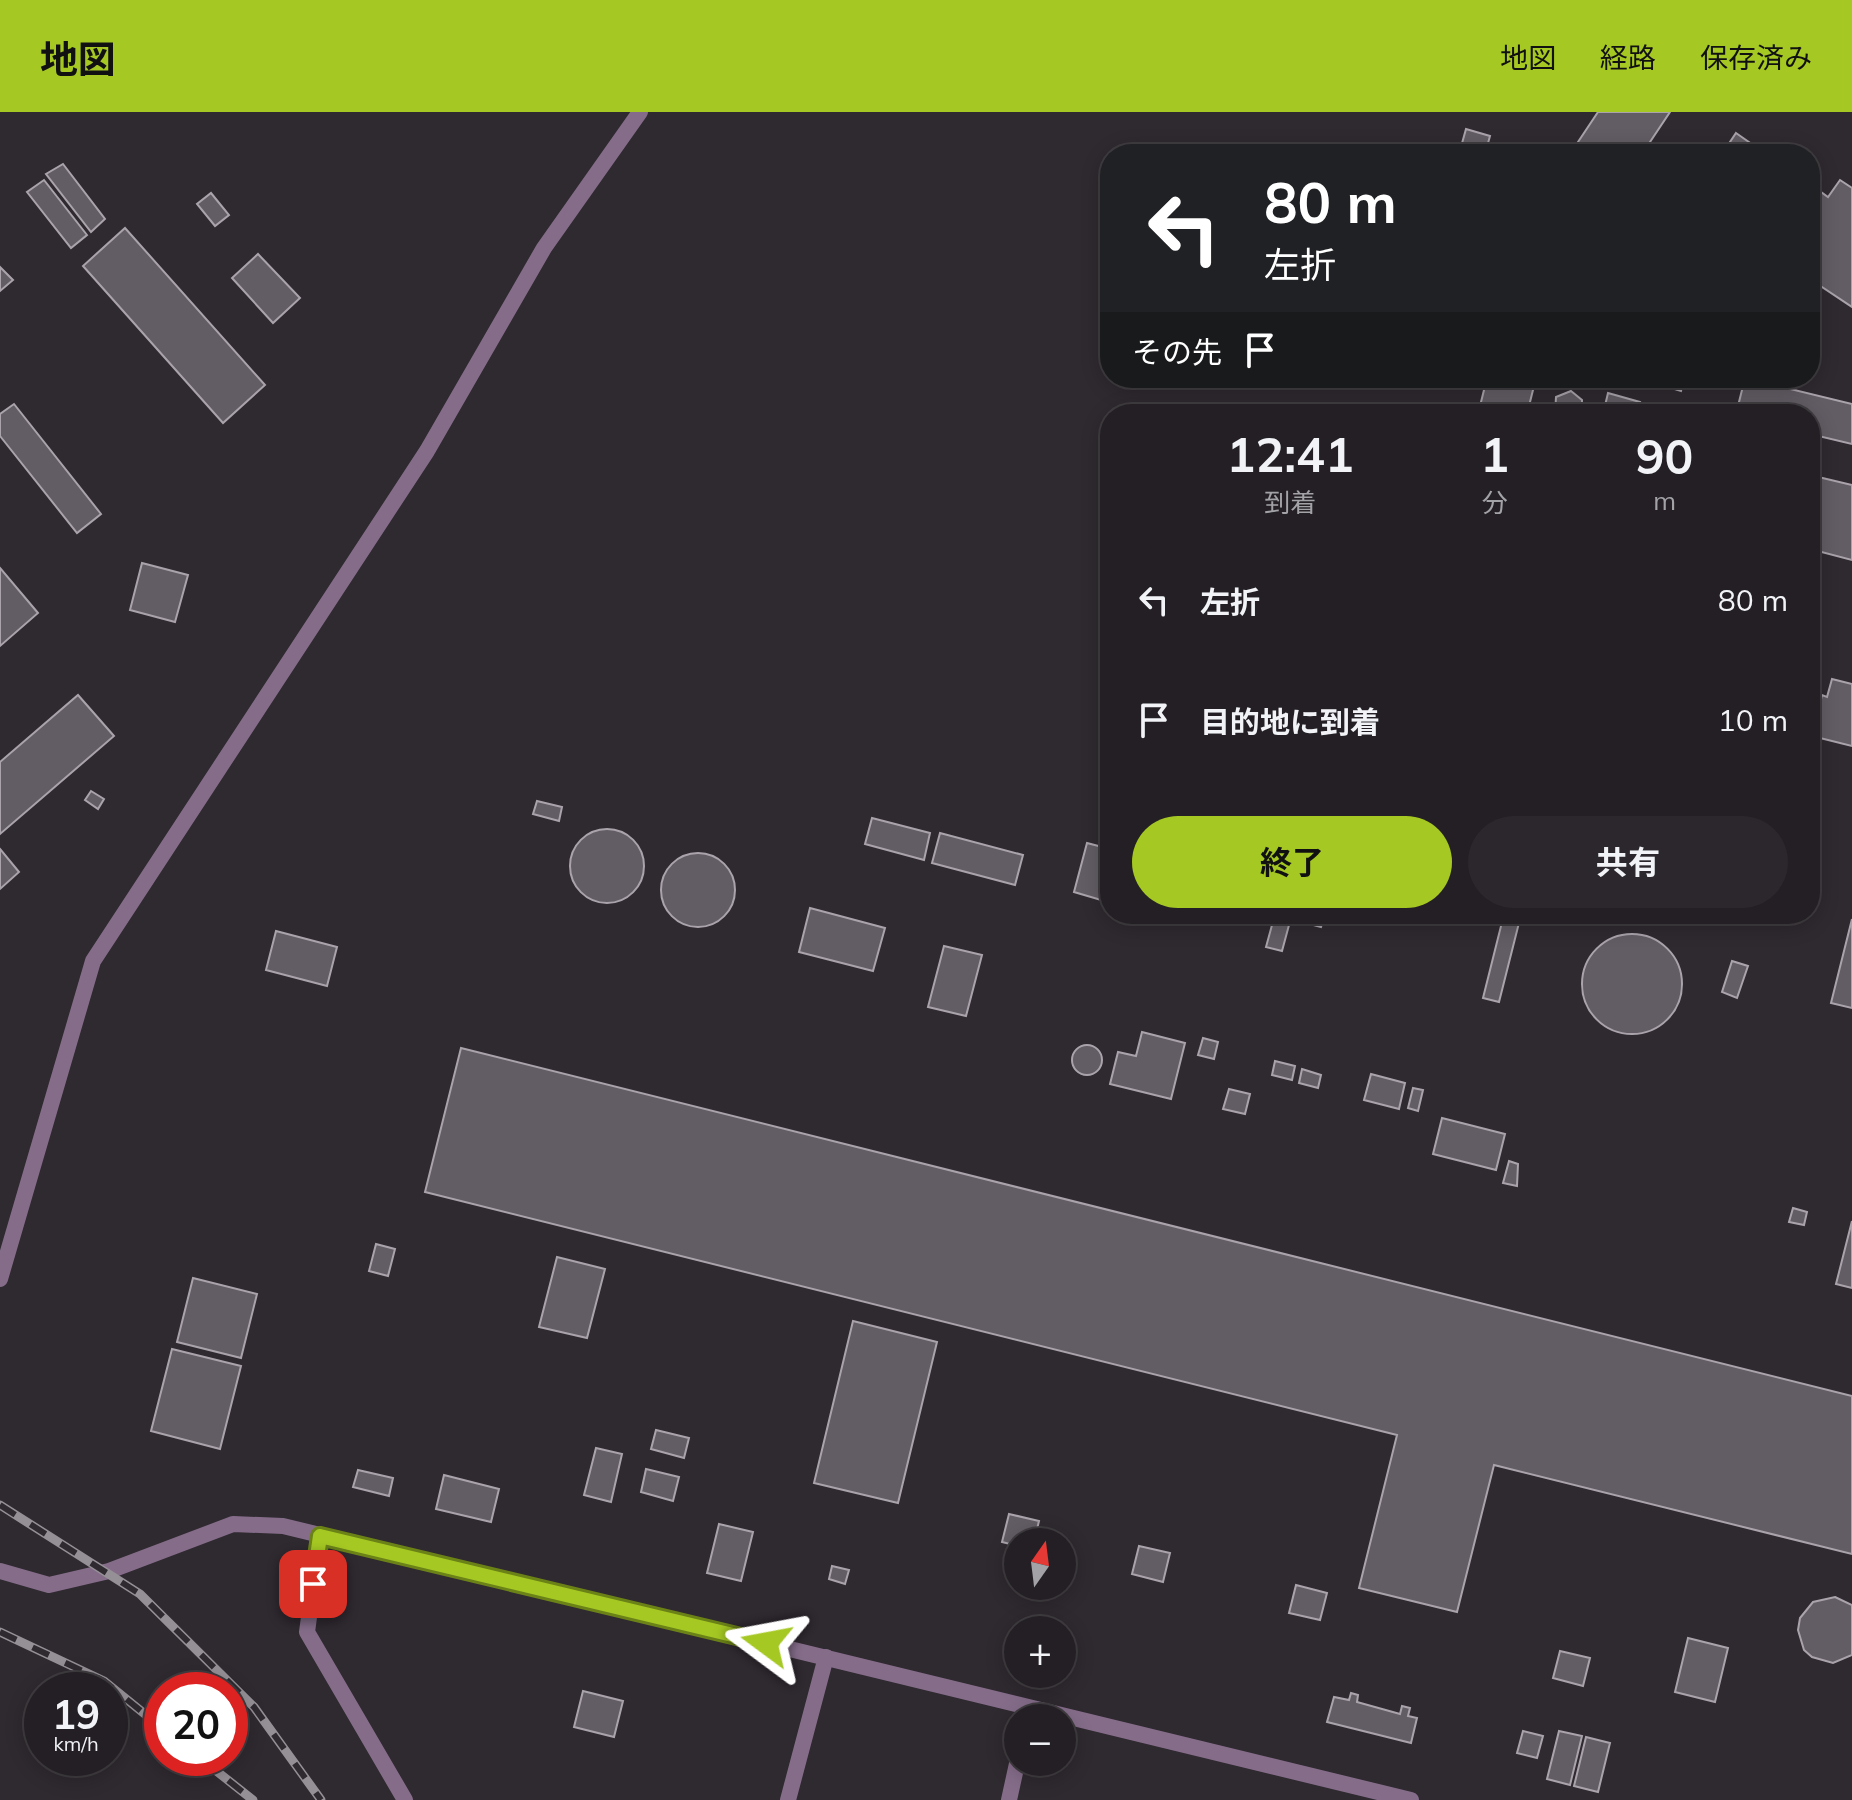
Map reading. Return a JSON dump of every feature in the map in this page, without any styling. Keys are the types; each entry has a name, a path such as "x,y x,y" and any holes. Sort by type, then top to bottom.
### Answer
{"lane":[{"path":"0,1279 93,961 427,451 544,248 640,112"},
{"path":"0,1571 49,1585 109,1571 233,1524 283,1526 826,1657 1004,1706"},
{"path":"320,1536 307,1632 405,1800"},
{"path":"788,1800 826,1657"},
{"path":"1076,1724 1411,1800"},
{"path":"1009,1800 1014,1776"}],"building":[{"path":"1598,112 1670,112 1649,144 1577,144"},
{"path":"1466,129 1490,136 1488,144 1462,144"},
{"path":"1736,133 1752,144 1729,144"},
{"path":"63,164 105,219 91,232 46,174"},
{"path":"44,180 87,235 71,248 27,192"},
{"path":"1840,180 1852,188 1852,307 1820,286 1820,191 1828,197"},
{"path":"211,193 229,215 215,226 197,204"},
{"path":"125,228 265,385 223,423 83,266"},
{"path":"258,254 300,298 273,323 232,278"},
{"path":"0,267 13,280 0,291"},
{"path":"1484,388 1534,388 1530,404 1480,404"},
{"path":"1742,388 1786,388 1852,404 1852,444 1820,436 1820,404 1738,404"},
{"path":"1571,391 1582,400 1582,404 1556,404 1556,397"},
{"path":"1608,393 1640,402 1640,404 1605,404"},
{"path":"14,404 101,514 77,533 0,436 0,414"},
{"path":"1820,477 1852,485 1852,560 1820,552"},
{"path":"142,563 188,575 175,622 130,610"},
{"path":"0,568 38,613 0,646"},
{"path":"1832,679 1852,684 1852,746 1820,738 1820,703 1822,695 1827,697"},
{"path":"78,695 114,736 0,834 0,762"},
{"path":"91,791 104,799 98,809 85,800"},
{"path":"537,801 562,807 559,821 533,814"},
{"path":"872,818 930,833 924,860 865,844"},
{"path":"607,829 621,832 633,840 641,852 644,866 641,880 633,892 621,900 607,903 593,900 581,892 573,880 570,866 573,852 581,840 593,832"},
{"path":"940,833 1023,855 1015,885 932,863"},
{"path":"1087,843 1100,846 1100,900 1074,892"},
{"path":"0,849 19,872 0,889"},
{"path":"698,853 712,856 724,864 732,876 735,890 732,904 724,916 712,924 698,927 684,924 672,916 664,904 661,890 664,876 672,864 684,856"},
{"path":"810,908 885,928 873,971 799,952"},
{"path":"1852,919 1852,1008 1831,1003"},
{"path":"1272,924 1289,924 1282,951 1266,947"},
{"path":"1502,924 1519,924 1499,1002 1483,998"},
{"path":"276,931 337,947 327,986 266,970"},
{"path":"1632,934 1660,942 1674,956 1682,984 1674,1012 1660,1026 1632,1034 1604,1026 1590,1012 1582,984 1590,956 1604,942"},
{"path":"944,946 982,955 966,1016 928,1007"},
{"path":"1732,961 1748,966 1737,998 1722,992"},
{"path":"1142,1032 1185,1043 1171,1099 1110,1084 1118,1052 1136,1056"},
{"path":"1203,1038 1218,1042 1214,1059 1198,1055"},
{"path":"1087,1045 1098,1049 1102,1060 1098,1071 1087,1075 1076,1071 1072,1060 1076,1049"},
{"path":"461,1048 1852,1396 1852,1554 1494,1465 1457,1612 1359,1588 1397,1435 425,1192"},
{"path":"1275,1061 1295,1066 1292,1080 1272,1075"},
{"path":"1302,1069 1321,1075 1318,1088 1299,1083"},
{"path":"1371,1074 1405,1083 1399,1109 1364,1100"},
{"path":"1413,1088 1423,1090 1418,1111 1408,1108"},
{"path":"1229,1089 1250,1094 1245,1114 1223,1109"},
{"path":"1442,1118 1505,1134 1496,1170 1433,1154"},
{"path":"1509,1161 1518,1164 1517,1186 1503,1183"},
{"path":"1793,1208 1807,1212 1804,1225 1789,1222"},
{"path":"1852,1221 1852,1288 1836,1284"},
{"path":"376,1244 395,1249 388,1276 369,1271"},
{"path":"557,1257 605,1269 587,1338 539,1327"},
{"path":"193,1278 257,1294 241,1358 177,1342"},
{"path":"853,1321 937,1342 898,1503 814,1483"},
{"path":"172,1349 241,1366 220,1449 151,1431"},
{"path":"656,1430 689,1438 684,1458 651,1449"},
{"path":"596,1448 622,1454 611,1502 584,1495"},
{"path":"646,1469 679,1477 673,1501 641,1492"},
{"path":"358,1470 393,1478 389,1496 353,1487"},
{"path":"444,1475 499,1489 491,1522 436,1509"},
{"path":"1009,1514 1039,1521 1037,1528 1006,1528"},
{"path":"719,1524 753,1532 741,1581 707,1573"},
{"path":"1139,1546 1170,1553 1163,1582 1132,1574"},
{"path":"832,1566 849,1570 845,1584 829,1579"},
{"path":"1296,1585 1327,1593 1320,1620 1289,1613"},
{"path":"1835,1597 1852,1605 1852,1655 1833,1663 1812,1657 1804,1650 1798,1630 1800,1618 1813,1602"},
{"path":"1688,1638 1728,1648 1715,1702 1675,1692"},
{"path":"1560,1651 1590,1658 1583,1686 1553,1678"},
{"path":"583,1691 623,1701 614,1737 574,1727"},
{"path":"1351,1693 1358,1695 1357,1702 1400,1714 1402,1706 1410,1708 1408,1716 1417,1718 1411,1743 1327,1722 1334,1697 1349,1700"},
{"path":"1523,1731 1543,1736 1537,1758 1517,1753"},
{"path":"1559,1731 1582,1736 1570,1785 1547,1779"},
{"path":"1586,1737 1610,1743 1598,1792 1574,1786"}],"railway":[{"path":"0,1505 140,1594 254,1707 321,1800"},
{"path":"0,1632 104,1681 144,1713"},
{"path":"223,1776 253,1800"}],"route":[{"path":"313,1584 320,1536 766,1643"}]}
